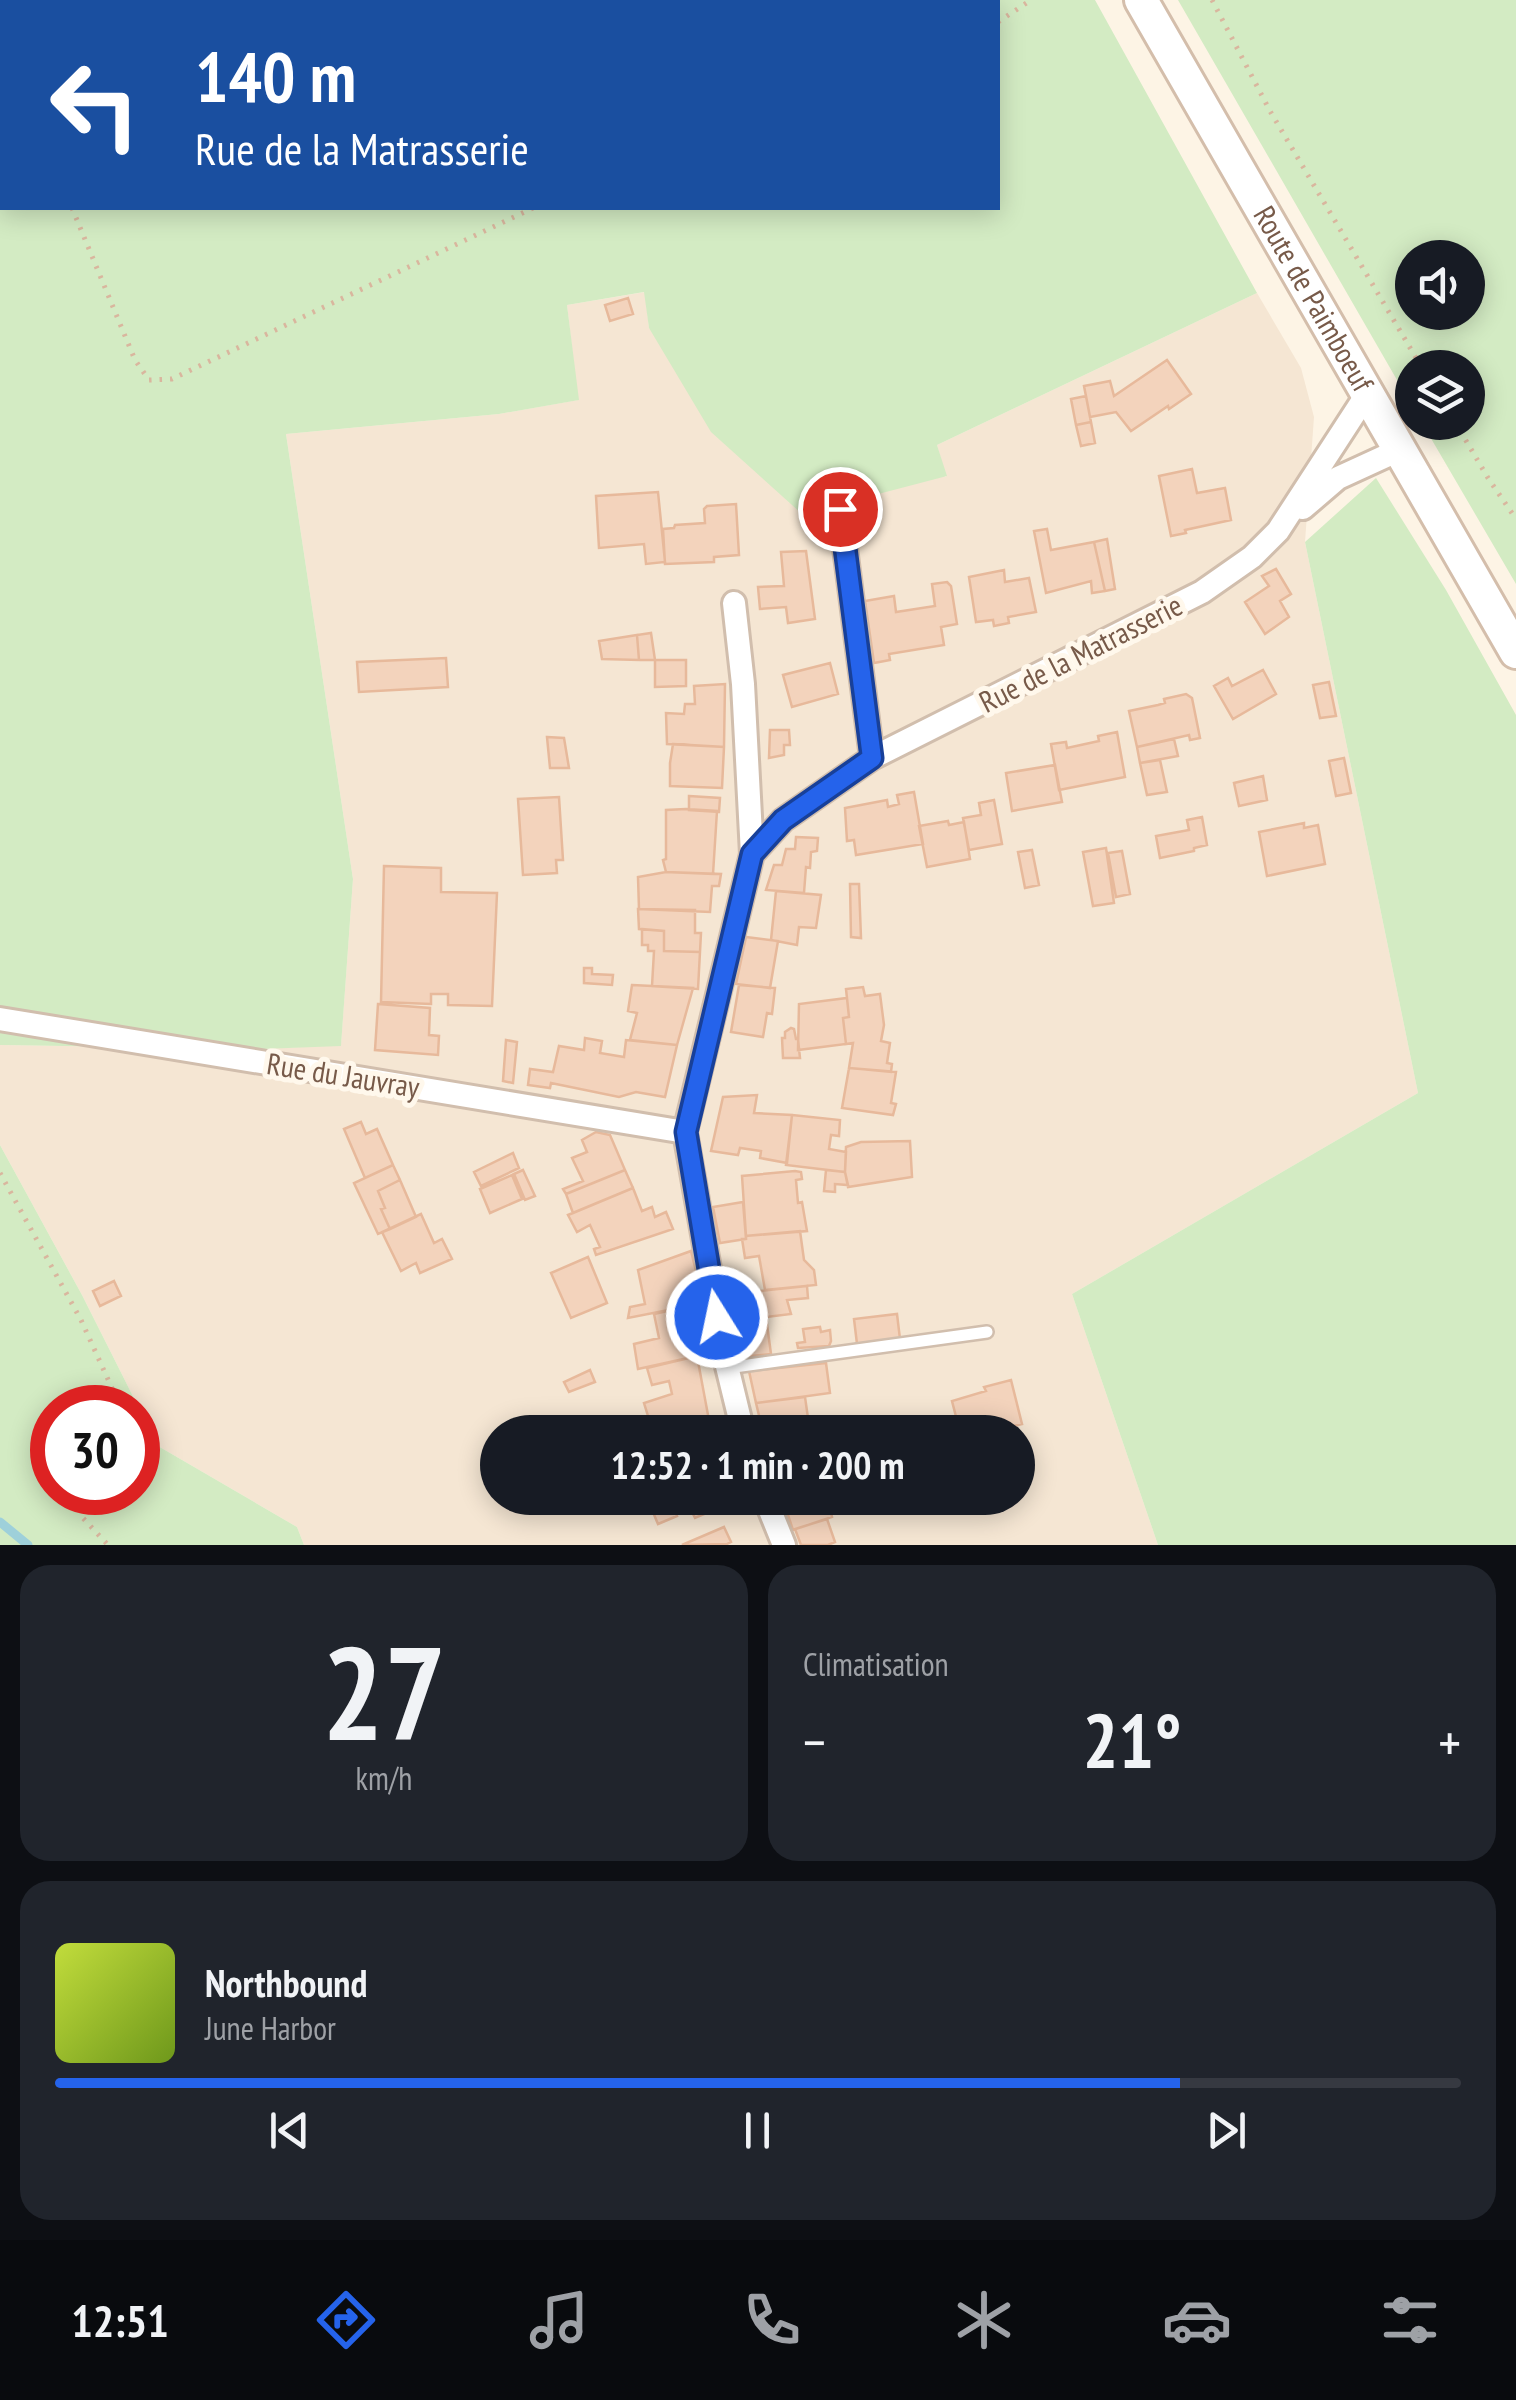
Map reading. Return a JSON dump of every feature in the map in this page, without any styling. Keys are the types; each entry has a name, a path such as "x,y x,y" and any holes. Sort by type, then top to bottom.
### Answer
{"street":[{"name":"Route de Paimboeuf","path":"1141,0 1516,652"},
{"name":"Rue de la Matrasserie","path":"1278,531 1367,394"},
{"name":"Rue de la Matrasserie","path":"752,854 783,820 872,758 1202,592 1252,558 1338,478 1400,450"},
{"path":"840,509 872,758"},
{"path":"734,603 743,684 752,854 686,1132 738,1415"},
{"name":"Rue du Jauvray","path":"0,1019 686,1132"},
{"path":"773,1515 784,1545"}],"lane":[{"path":"727,1368 986,1332"}],"path":[{"path":"1000,21 1031,0"},
{"path":"1212,0 1270,110 1411,350"},
{"path":"73,210 135,360 149,380 172,379 529,210"},
{"path":"1466,440 1516,518"},
{"path":"0,1173 81,1320 111,1385"},
{"path":"82,1515 108,1545"}],"shaded area":[{"path":"645,292 649,328 946,477 937,445 1257,293 1301,368 1314,417 1305,542 1418,1093 1072,1294 1158,1545 304,1545 297,1527 160,1447 160,1385 127,1385 0,1145 0,1045 262,1049 341,1045 353,879 286,434 499,414 578,400 567,305"}],"green space":[{"path":"1000,0 1095,0 1257,293 937,445 947,476 802,514 711,432 649,328 644,292 567,305 579,400 499,414 286,434 353,879 341,1046 262,1049 0,1045 0,210 1000,210"},
{"path":"1178,0 1516,0 1516,584 1432,440 1485,440 1485,350 1395,350 1395,377"},
{"path":"1376,478 1446,590 1516,715 1516,1545 1158,1545 1072,1294 1418,1093 1305,542"},
{"path":"0,1145 127,1385 30,1385 30,1515 160,1515 160,1447 297,1527 304,1545 0,1545"}],"building":[{"path":"628,298 633,314 610,321 605,305"},
{"path":"1167,360 1191,394 1131,431 1116,412 1090,417 1084,386 1110,381 1114,396"},
{"path":"1086,396 1091,422 1076,425 1071,399"},
{"path":"1091,422 1095,443 1081,446 1076,425"},
{"path":"1192,469 1197,493 1225,488 1231,520 1171,536 1159,476"},
{"path":"658,492 665,562 646,564 644,544 599,548 596,496"},
{"path":"736,504 739,555 714,557 714,562 665,564 663,529 705,523 707,506"},
{"path":"1047,529 1051,550 1094,542 1105,591 1092,593 1091,581 1046,593 1034,531"},
{"path":"1107,539 1115,589 1105,591 1094,542"},
{"path":"806,551 815,619 788,623 786,607 760,609 758,587 784,586 781,552"},
{"path":"1276,569 1291,594 1280,601 1289,617 1265,634 1245,602 1269,586 1262,576"},
{"path":"1004,570 1005,582 1029,578 1036,612 1008,617 1009,623 994,626 993,620 976,622 969,577"},
{"path":"947,582 957,624 941,627 944,645 889,654 890,660 874,663 865,601 894,596 896,612 935,606 932,584"},
{"path":"651,633 655,660 639,660 637,635"},
{"path":"637,635 639,660 602,659 599,641"},
{"path":"446,658 448,687 359,692 357,662"},
{"path":"655,660 686,660 686,686 655,687"},
{"path":"830,663 838,694 792,707 783,675"},
{"path":"1263,670 1276,694 1233,719 1214,686 1228,678 1232,686"},
{"path":"1329,682 1336,716 1320,718 1313,685"},
{"path":"725,684 724,747 667,744 666,713 684,714 685,704 695,704 694,686"},
{"path":"1186,694 1192,698 1200,738 1190,740 1189,735 1137,747 1129,711"},
{"path":"770,730 789,730 790,745 784,745 784,755 769,758"},
{"path":"1117,732 1125,777 1059,790 1051,744 1066,742 1067,748 1099,741 1098,736"},
{"path":"547,737 564,738 569,768 550,768"},
{"path":"1174,739 1178,756 1140,763 1137,747"},
{"path":"673,744 724,747 722,788 670,786"},
{"path":"1344,758 1351,793 1336,796 1329,761"},
{"path":"1160,760 1167,792 1147,795 1140,763"},
{"path":"1055,765 1062,802 1012,811 1006,773"},
{"path":"1263,776 1267,800 1239,806 1234,783"},
{"path":"914,792 923,844 856,855 854,840 847,841 845,808 887,800 888,807 899,804 897,795"},
{"path":"689,796 720,798 719,812 689,810"},
{"path":"559,797 563,860 556,860 557,873 523,875 518,799"},
{"path":"994,800 1002,844 969,850 963,818 981,815 979,803"},
{"path":"666,810 717,811 713,874 666,872"},
{"path":"1202,817 1207,845 1160,858 1156,836 1189,830 1187,820"},
{"path":"948,821 949,825 964,822 970,859 927,867 919,826"},
{"path":"1304,823 1304,828 1318,825 1325,864 1267,876 1259,832"},
{"path":"796,837 818,838 817,851 811,852 810,868 806,867 804,893 766,890 774,865 782,865 786,849 795,849"},
{"path":"1106,848 1114,903 1093,906 1083,852"},
{"path":"1032,850 1039,885 1025,888 1018,852"},
{"path":"1122,851 1130,894 1116,897 1108,853"},
{"path":"384,866 441,868 441,892 497,893 492,1006 448,1005 448,994 431,994 431,1004 381,1002"},
{"path":"666,872 721,874 719,886 712,886 710,912 639,909 638,877"},
{"path":"850,884 859,884 861,938 851,937"},
{"path":"776,891 821,895 816,928 799,927 797,945 771,940"},
{"path":"638,909 695,910 695,933 701,933 700,952 664,951 664,931 639,929"},
{"path":"642,929 664,931 664,951 700,952 698,989 652,986 654,951 642,945"},
{"path":"746,937 778,941 770,988 736,984"},
{"path":"584,968 592,968 592,974 613,975 612,985 584,983"},
{"path":"632,985 693,988 677,1045 630,1040 637,1013 628,1011"},
{"path":"739,985 775,988 772,1014 767,1013 763,1037 731,1032"},
{"path":"863,987 865,996 880,994 884,1025 881,1041 890,1043 887,1063 892,1064 891,1072 849,1068 853,1043 846,1044 846,989"},
{"path":"847,998 849,1017 843,1018 846,1044 798,1050 799,1004"},
{"path":"378,1004 430,1008 429,1035 439,1036 438,1055 375,1050"},
{"path":"791,1028 798,1039 800,1058 783,1058 782,1038"},
{"path":"585,1038 602,1041 600,1053 624,1057 626,1040 677,1045 665,1097 636,1092 619,1097 551,1083 550,1088 528,1085 530,1069 553,1072 559,1046 584,1050"},
{"path":"506,1040 517,1042 513,1083 503,1081"},
{"path":"849,1068 896,1072 893,1115 842,1108"},
{"path":"757,1095 754,1113 792,1115 787,1163 760,1158 761,1151 740,1148 738,1155 711,1151 723,1097"},
{"path":"792,1115 840,1120 839,1136 831,1135 829,1149 846,1152 845,1172 786,1165"},
{"path":"361,1122 366,1134 377,1129 393,1165 365,1178 344,1129"},
{"path":"596,1132 610,1135 625,1170 566,1194 563,1189 583,1181 572,1158 587,1152 582,1140"},
{"path":"910,1141 912,1177 848,1187 846,1147 861,1142"},
{"path":"513,1153 519,1168 481,1186 474,1172"},
{"path":"393,1165 400,1180 378,1191 390,1229 378,1234 354,1183"},
{"path":"523,1170 535,1196 525,1200 514,1174"},
{"path":"625,1170 633,1188 573,1213 566,1194"},
{"path":"826,1170 845,1172 848,1185 835,1184 835,1192 824,1191"},
{"path":"801,1172 802,1179 796,1180 798,1203 802,1202 807,1231 746,1236 742,1176"},
{"path":"512,1175 522,1199 490,1213 480,1189"},
{"path":"400,1180 416,1217 390,1229 378,1191"},
{"path":"633,1188 642,1211 652,1207 655,1217 666,1212 673,1229 596,1255 594,1249 600,1247 590,1225 577,1232 568,1215"},
{"path":"743,1202 746,1239 720,1243 713,1207"},
{"path":"421,1214 434,1243 442,1239 452,1259 420,1273 416,1263 401,1271 382,1232"},
{"path":"800,1231 804,1260 814,1270 816,1285 765,1290 759,1256 745,1258 742,1239"},
{"path":"691,1251 704,1303 628,1318 630,1307 645,1304 638,1270"},
{"path":"588,1257 607,1303 571,1318 551,1273"},
{"path":"114,1281 121,1296 100,1306 93,1291"},
{"path":"807,1286 808,1298 787,1300 791,1314 766,1317 771,1354 741,1357 734,1317 762,1313 760,1291"},
{"path":"760,1291 762,1313 734,1317 730,1294"},
{"path":"704,1303 708,1325 690,1329 697,1356 638,1369 634,1344 659,1338 654,1314"},
{"path":"897,1314 900,1339 857,1344 854,1319"},
{"path":"820,1327 821,1332 830,1330 829,1346 798,1348 797,1343 805,1342 803,1329"},
{"path":"697,1356 708,1415 648,1415 644,1403 672,1394 669,1381 652,1385 647,1368"},
{"path":"826,1363 830,1393 756,1403 749,1371"},
{"path":"590,1370 595,1382 569,1392 564,1382"},
{"path":"1011,1380 1020,1415 956,1415 952,1401 986,1391 984,1387"},
{"path":"805,1397 808,1415 759,1415 756,1403"},
{"path":"654,1515 677,1515 677,1516 658,1524"},
{"path":"788,1515 832,1515 832,1517 793,1530"},
{"path":"827,1519 835,1542 801,1545 795,1529"},
{"path":"724,1527 731,1542 727,1544 682,1545"}],"waterway":[{"path":"0,1522 28,1545"}],"route":[{"path":"717,1317 686,1132 752,854 783,820 872,758 840,509"}]}
